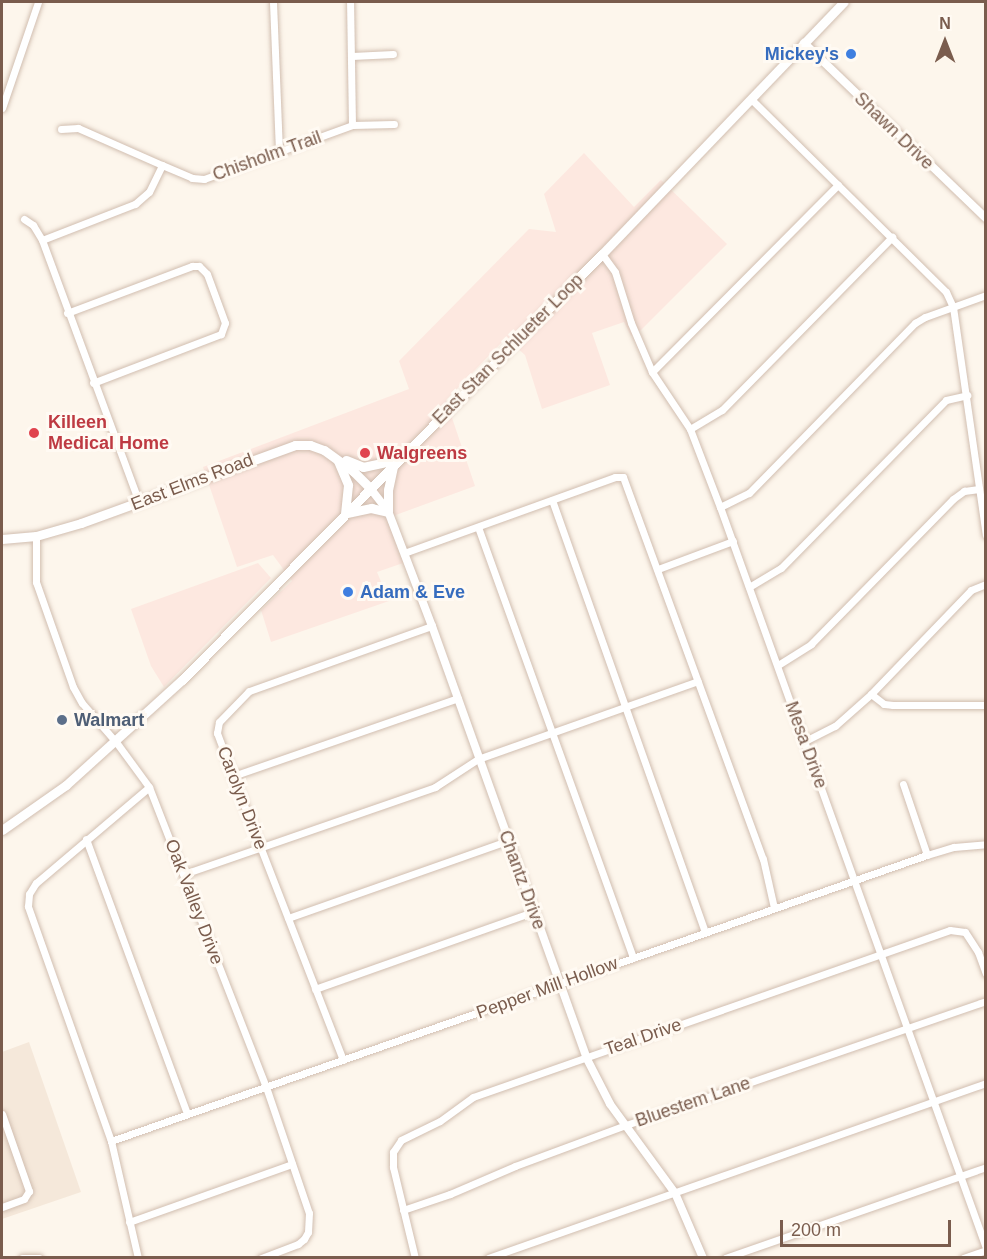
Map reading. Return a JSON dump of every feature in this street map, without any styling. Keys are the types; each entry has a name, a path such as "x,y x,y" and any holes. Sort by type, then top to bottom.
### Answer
{"main road":[{"name":"East Stan Schlueter Loop","path":"2,830 66,785 116,742 203,659 602,254 844,2"},
{"name":"East Elms Road","path":"2,539 36,536 139,502 295,445 317,446 337,458 370,488"},
{"path":"337,458 363,467 396,461"},
{"path":"337,458 348,485 349,499 345,514 370,508 388,512 390,476 396,461"}],"street":[{"path":"2,108 38,2"},
{"path":"273,2 279,153"},
{"path":"350,2 352,125"},
{"name":"Shawn Drive","path":"804,43 986,218"},
{"path":"352,56 393,54"},
{"path":"752,100 946,292 953,307 986,535"},
{"name":"Chisholm Trail","path":"61,129 78,128 192,178 204,179 352,125 394,124"},
{"path":"42,240 135,204 149,192 162,165"},
{"path":"652,372 838,185"},
{"path":"24,219 33,225 42,240 67,313 139,502"},
{"path":"690,429 722,410 892,237"},
{"name":"Mesa Drive","path":"602,254 615,272 652,372 690,429 778,665 986,1249"},
{"path":"67,313 192,266 204,270 215,296 225,324 221,334 93,383"},
{"path":"720,507 749,493 915,324 986,295"},
{"path":"749,587 781,568 945,400 967,395"},
{"path":"404,553 621,477 658,569 764,859 774,908"},
{"name":"Chantz Drive","path":"370,488 388,512 432,626 586,1057 610,1104 675,1193 702,1257"},
{"path":"778,665 811,644 953,499 964,491 979,489"},
{"path":"552,500 705,932"},
{"path":"478,527 633,958"},
{"name":"Oak Valley Drive","path":"36,536 36,582 73,687 82,703 116,742 149,788 266,1087 309,1213 308,1232 298,1244 284,1254 261,1257"},
{"path":"658,569 733,541"},
{"path":"805,741 835,726 871,694 971,590 986,584"},
{"name":"Carolyn Drive","path":"343,1060 217,733 219,722 249,691 432,626"},
{"path":"183,874 435,788 478,759 698,681"},
{"path":"871,694 884,704 893,705 986,705"},
{"path":"233,776 458,698"},
{"path":"903,784 927,855"},
{"path":"138,1257 111,1141 28,906 29,894 36,883 149,788"},
{"path":"86,839 187,1114"},
{"path":"288,918 507,841"},
{"name":"Pepper Mill Hollow","path":"111,1141 927,855 954,847 986,844"},
{"path":"315,989 533,912"},
{"name":"Teal Drive","path":"415,1257 392,1159 393,1152 401,1140 440,1120 483,1093 950,930 965,932 978,952 986,974"},
{"name":"Bluestem Lane","path":"404,1210 626,1125 986,1001"},
{"path":"488,1257 986,1083"},
{"path":"2,1114 28,1191 24,1199 2,1207"},
{"path":"129,1222 292,1164"},
{"path":"725,1257 986,1167"},
{"path":"963,1257 986,1249"},
{"path":"22,1257 39,1257"}],"shaded area":[{"path":"584,153 634,207 661,180 727,244 641,330 631,336 624,322 592,333 610,385 542,409 525,355 506,338 446,400 475,486 393,516 409,561 377,572 389,601 271,642 261,610 292,581 273,555 237,567 203,467 409,389 399,361 529,229 556,232 544,194"},
{"path":"258,563 271,578 164,687 151,666 131,609"},
{"path":"29,1042 81,1192 2,1219 2,1052"}],"place":[{"name":"Mickey's","path":"851,54"},
{"name":"Killeen Medical Home","path":"34,433"},
{"name":"Walgreens","path":"365,453"},
{"name":"Adam & Eve","path":"348,592"},
{"name":"Walmart","path":"62,720"}]}
